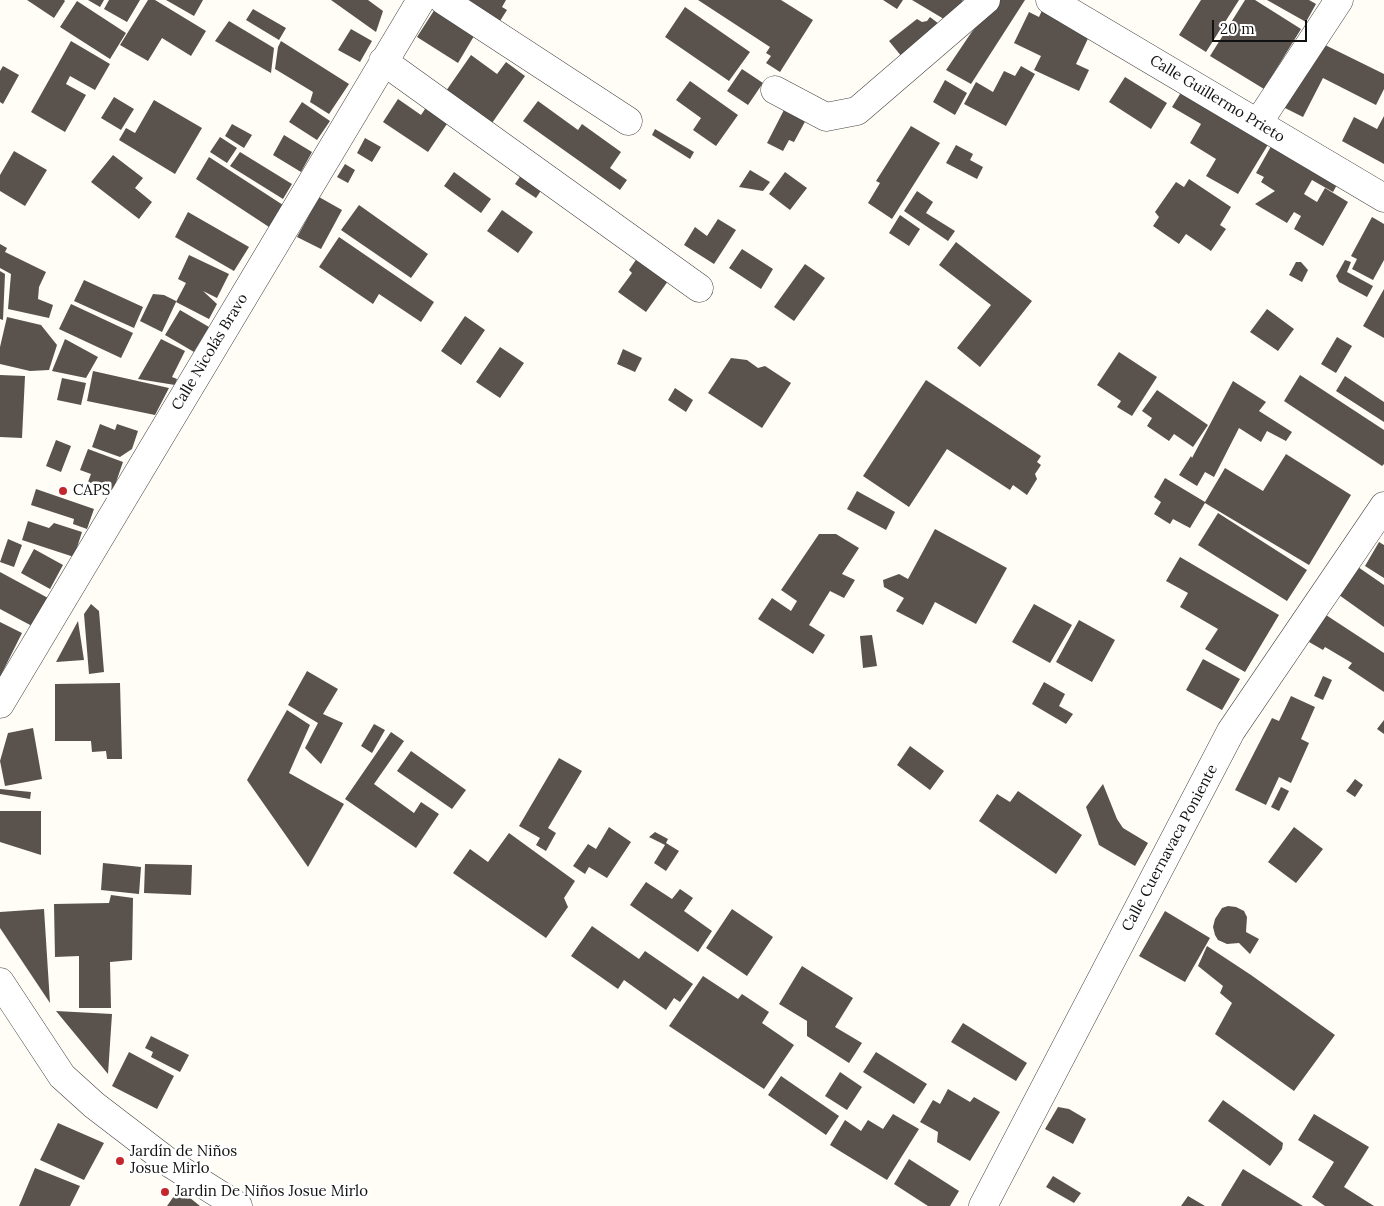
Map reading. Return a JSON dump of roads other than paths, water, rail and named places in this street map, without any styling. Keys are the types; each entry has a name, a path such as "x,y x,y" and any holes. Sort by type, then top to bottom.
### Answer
{"street":[{"name":"Calle Nicolás Bravo","path":"0,704 420,0"},
{"path":"443,0 628,121"},
{"path":"775,90 826,118 857,111 986,0"},
{"name":"Calle Guillermo Prieto","path":"1050,0 1384,198"},
{"path":"1258,123 1339,0"},
{"path":"383,61 698,288"},
{"name":"Calle Cuernavaca Poniente","path":"983,1206 1231,731 1384,506"},
{"path":"0,982 62,1076 94,1105 171,1164 238,1206"}],"place":[{"name":"CAPS","path":"63,491"},
{"name":"Jardín de Niños Josue Mirlo","path":"120,1161"},
{"name":"Jardin De Niños Josue Mirlo","path":"165,1192"}]}
